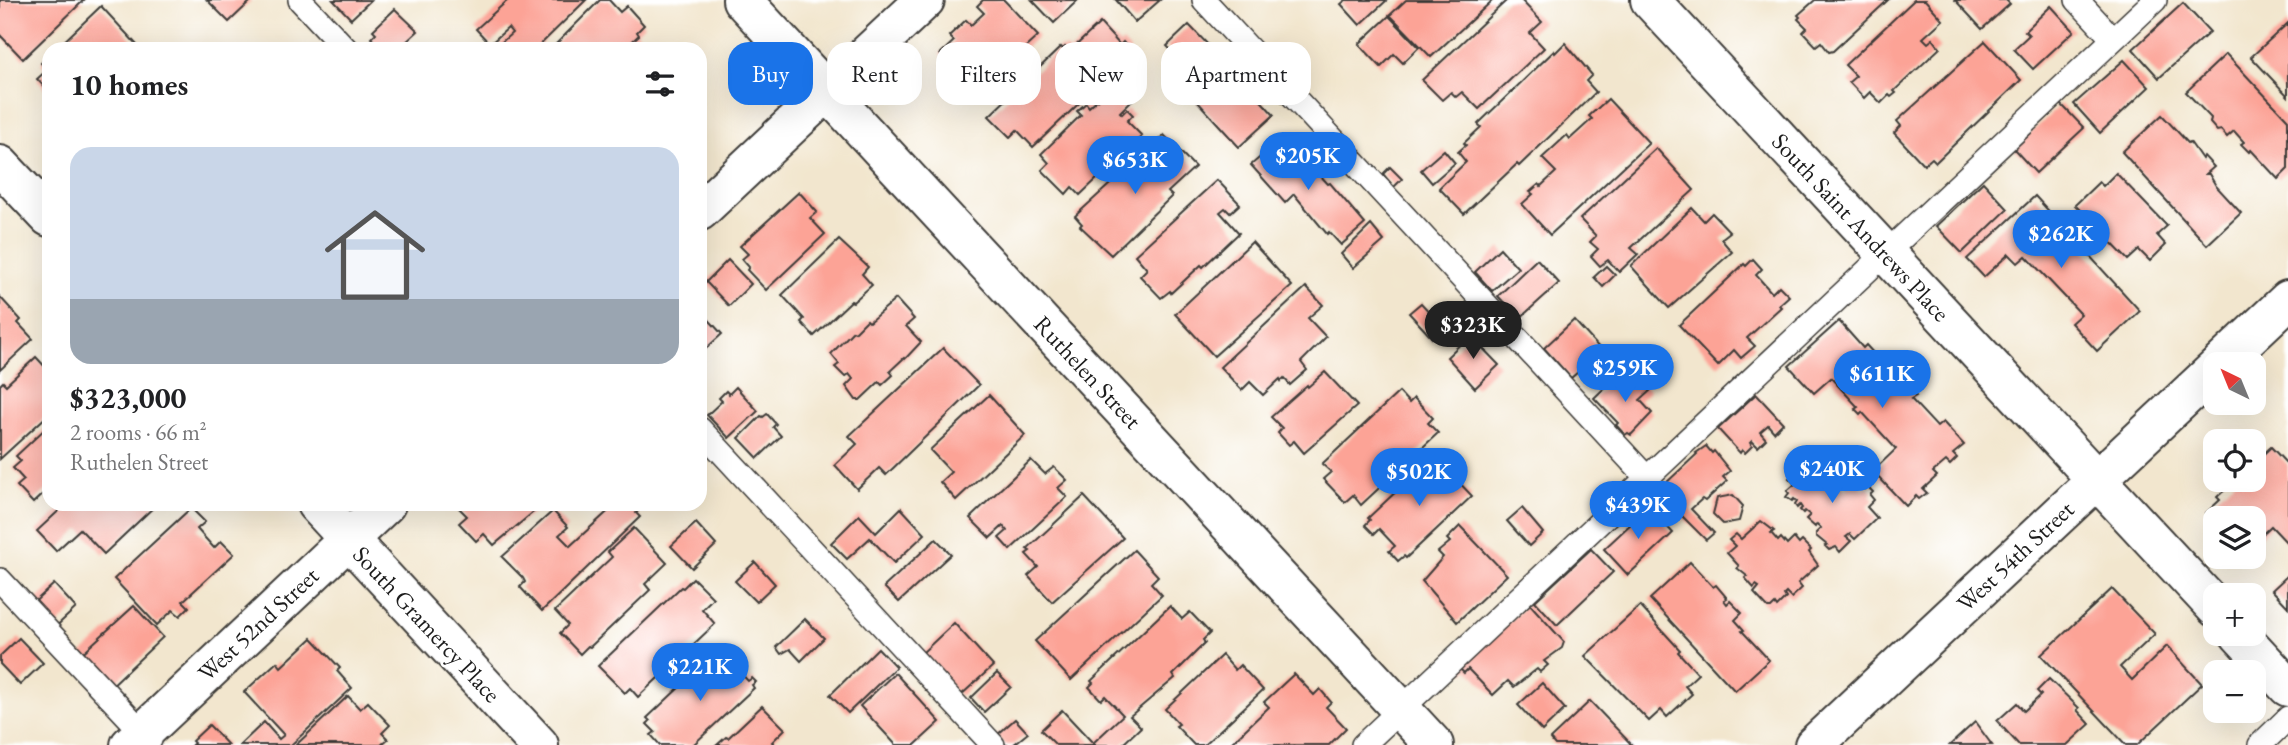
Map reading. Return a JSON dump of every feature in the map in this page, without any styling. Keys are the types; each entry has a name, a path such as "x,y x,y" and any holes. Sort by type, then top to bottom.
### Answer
{"street":[{"name":"Ruthelen Street","path":"742,0 827,90"},
{"path":"880,42 925,0"},
{"name":"South Saint Andrews Place","path":"1650,0 2203,594"},
{"path":"707,204 827,92"},
{"name":"Ruthelen Street","path":"841,105 1419,734"},
{"path":"0,164 42,209"},
{"path":"2233,352 2288,300"},
{"name":"West 54th Street","path":"1814,745 2203,380"},
{"name":"South Gramercy Place","path":"322,511 539,745"},
{"name":"West 52nd Street","path":"143,741 378,511"},
{"path":"2250,646 2288,687"}],"lane":[{"path":"300,0 339,42"},
{"path":"1204,0 1647,478"},
{"path":"2077,0 2113,39"},
{"path":"1363,745 1419,734 1647,478 2155,0"},
{"path":"707,437 993,745"},
{"path":"0,580 143,741"},
{"path":"2260,745 2288,718"}],"building":[{"path":"0,0 84,0 23,59 0,35"},
{"path":"207,0 252,0 229,22"},
{"path":"333,0 371,0 351,19"},
{"path":"508,0 586,0 543,42 502,42 512,33 508,28 492,42 488,42 476,29"},
{"path":"600,0 609,0 620,12 627,6 644,25 632,42 558,42"},
{"path":"983,0 1004,0 1038,36 1031,42 953,42 949,36 966,20 971,25 984,13 977,6"},
{"path":"1032,0 1078,0 1054,23"},
{"path":"1116,0 1160,0 1135,22"},
{"path":"1346,0 1387,0 1360,25 1341,4"},
{"path":"1406,0 1493,0 1431,57 1390,15"},
{"path":"1507,0 1521,0 1542,22 1530,33 1544,48 1479,109 1462,92 1456,97 1451,92 1442,100 1422,80"},
{"path":"1815,0 1888,0 1829,52 1821,42 1816,46 1803,32 1807,28 1798,19 1798,15"},
{"path":"1914,0 1925,0 1943,20 1923,38 1928,43 1933,39 1940,48 1894,91 1896,93 1891,97 1889,95 1881,103 1870,92 1864,98 1849,82 1856,76 1845,65"},
{"path":"1955,0 2006,0 2010,4 1982,29"},
{"path":"2183,3 2210,32 2159,78 2133,49"},
{"path":"101,6 134,42 63,42"},
{"path":"2051,6 2074,31 2033,69 2014,49 2029,35 2025,31"},
{"path":"395,9 418,31 406,42 375,42 371,38 376,33 373,30"},
{"path":"1389,16 1419,47 1403,63 1394,54 1381,67 1359,44"},
{"path":"1100,23 1117,42 1080,42"},
{"path":"2288,23 2288,96 2251,57"},
{"path":"1189,25 1205,42 1171,42"},
{"path":"1985,41 2021,80 1936,162 1932,158 1924,165 1894,133 1901,126 1897,121"},
{"path":"1565,43 1592,75 1586,81 1596,92 1464,214 1439,188 1466,162 1458,152 1481,127 1478,124"},
{"path":"1055,53 1055,105 1077,105 1033,147 1017,130 1010,137 989,116 1000,105 1041,105 1041,66"},
{"path":"2226,54 2288,120 2288,169 2278,179 2251,150 2249,152 2241,144 2244,142 2234,131 2227,137 2221,130 2217,131 2210,123 2211,118 2186,92"},
{"path":"2124,60 2149,87 2100,133 2074,104"},
{"path":"1608,99 1649,143 1550,235 1522,204 1533,194 1530,192 1556,172 1542,158 1567,135 1570,139 1592,119 1589,116"},
{"path":"2061,104 2084,128 2036,173 2014,149"},
{"path":"1084,105 1127,105 1120,112 1122,114 1127,109 1133,115 1127,121 1142,136 1080,195 1072,187 1066,194 1042,170 1049,163 1041,154 1081,115 1077,111"},
{"path":"1201,105 1265,105 1274,115 1239,147"},
{"path":"2162,115 2188,143 2190,142 2202,159 2204,156 2214,167 2206,174 2209,174 2216,186 2241,213 2207,245 2122,152"},
{"path":"1164,135 1195,167 1168,192 1172,196 1111,255 1080,226 1082,224 1075,216"},
{"path":"1280,140 1314,177 1318,173 1330,183 1365,224 1341,245 1329,232 1327,234 1294,194 1285,203 1251,165"},
{"path":"1656,148 1694,190 1631,248 1638,254 1619,272 1608,260 1600,266 1591,256 1598,249 1590,242 1596,236 1580,219"},
{"path":"1444,150 1455,163 1432,183 1421,170"},
{"path":"1390,167 1402,179 1394,187 1383,174"},
{"path":"2116,173 2167,226 2157,235 2166,245 2150,261 2139,250 2128,260 2075,205 2099,182 2103,186"},
{"path":"1217,180 1240,204 1230,213 1225,208 1220,212 1239,233 1203,267 1201,265 1171,293 1170,291 1161,298 1140,276 1147,269 1135,255"},
{"path":"1983,182 2008,209 1962,253 1936,226"},
{"path":"799,192 817,212 810,218 825,234 766,290 747,270 749,267 742,259 748,254 740,246"},
{"path":"2035,196 2140,311 2097,351 2071,323 2081,314 2026,256 2018,263 2009,254 1984,277 1967,259"},
{"path":"1692,208 1704,221 1712,213 1730,232 1721,239 1732,252 1669,308 1631,266"},
{"path":"1371,225 1384,241 1353,268 1341,254"},
{"path":"839,240 868,267 862,274 872,285 814,336 801,322 804,319 782,295"},
{"path":"1252,242 1292,286 1214,356 1175,314"},
{"path":"1500,248 1518,268 1492,291 1475,272"},
{"path":"1537,259 1559,283 1519,319 1498,296"},
{"path":"1753,259 1762,269 1756,275 1772,293 1779,286 1789,296 1779,305 1781,307 1747,338 1755,346 1741,358 1734,350 1718,366 1679,325 1744,264 1746,266"},
{"path":"728,260 751,284 729,306 707,281"},
{"path":"1606,266 1615,275 1603,287 1594,277"},
{"path":"1306,287 1323,305 1308,318 1326,337 1301,362 1307,370 1290,385 1284,378 1281,381 1280,379 1263,395 1250,382 1242,390 1220,367"},
{"path":"0,297 21,320 18,323 33,339 0,370"},
{"path":"896,299 914,319 906,326 921,342 890,371 893,375 882,385 879,382 860,400 856,400 846,386 853,379 849,374 845,377 835,367 839,364 831,354 853,331 867,320 869,322"},
{"path":"1421,303 1444,328 1432,338 1409,313"},
{"path":"707,318 722,334 707,348"},
{"path":"1574,320 1602,351 1571,378 1544,348"},
{"path":"1839,321 1863,348 1866,345 1907,390 1909,388 1916,396 1911,399 1937,427 1943,422 1964,445 1953,454 1957,458 1950,465 1946,461 1933,472 1937,476 1923,489 1927,493 1919,499 1916,496 1906,506 1873,471 1896,449 1862,412 1860,414 1855,409 1858,407 1831,378 1814,393 1789,366"},
{"path":"1470,335 1499,365 1475,388 1447,357"},
{"path":"943,348 979,385 886,475 879,468 857,489 835,465 857,444 849,436"},
{"path":"36,357 42,363 42,420 0,459 0,385 3,382 6,385"},
{"path":"1325,372 1357,406 1304,453 1294,441 1289,445 1278,433 1282,428 1271,417"},
{"path":"1617,376 1630,389 1639,379 1650,391 1640,400 1652,413 1631,435 1625,435 1616,425 1618,423 1594,398"},
{"path":"736,387 758,411 729,438 707,415 722,401 719,398 726,391 729,394"},
{"path":"1399,392 1409,403 1414,398 1433,418 1428,423 1438,433 1361,505 1353,495 1345,502 1323,479 1331,472 1322,464"},
{"path":"1756,394 1783,423 1774,432 1768,425 1760,432 1766,439 1758,447 1752,441 1752,446 1745,453 1742,450 1740,453 1718,429"},
{"path":"989,395 1025,435 956,500 940,482 951,472 930,450"},
{"path":"767,414 776,424 773,427 781,436 758,458 739,438 761,416"},
{"path":"42,432 42,495 33,503 17,486 24,480 13,468 21,461 16,456"},
{"path":"1706,446 1712,453 1714,451 1730,471 1723,477 1727,481 1705,501 1702,499 1691,509 1714,533 1706,540 1657,495 1696,453"},
{"path":"2271,447 2288,465 2288,544 2271,526 2266,531 2266,506 2214,506 2220,500 2217,497 2223,492 2266,492 2266,452"},
{"path":"1434,456 1472,496 1406,558 1404,556 1398,561 1389,551 1395,546 1379,529 1374,534 1365,525 1370,520 1368,518"},
{"path":"1031,460 1045,474 1054,467 1067,480 1058,488 1067,497 1010,550 999,538 1007,531 1003,526 990,538 970,518"},
{"path":"1819,461 1825,468 1828,465 1834,471 1830,474 1837,481 1840,478 1843,481 1840,484 1845,490 1855,480 1864,489 1867,486 1873,492 1870,495 1874,500 1867,507 1877,518 1855,539 1850,534 1846,537 1851,541 1840,552 1836,547 1829,550 1825,546 1827,545 1816,536 1821,528 1817,524 1815,527 1806,519 1810,515 1800,510 1800,505 1797,508 1794,499 1792,501 1786,497 1789,493 1787,491 1795,484 1789,478 1794,474 1799,479 1807,473 1804,470 1810,464 1813,467"},
{"path":"1733,495 1743,506 1739,521 1723,524 1713,514 1717,498"},
{"path":"1084,496 1123,538 1052,602 1028,576 1038,567 1026,554 1030,551 1027,549"},
{"path":"1649,507 1673,533 1628,575 1604,549"},
{"path":"901,508 925,534 894,563 870,538 847,559 831,543 859,515 876,533"},
{"path":"1522,508 1543,533 1529,546 1507,521"},
{"path":"58,511 150,511 104,554 80,529 56,551 37,531"},
{"path":"188,511 194,511 205,522 197,529 214,548 221,541 234,554 183,601 189,607 180,616 173,610 157,625 114,579"},
{"path":"462,511 535,511 494,545 484,534 476,541 459,523 467,516"},
{"path":"553,511 568,527 559,535 570,546 608,511 638,511 636,513 640,517 542,611 520,587 525,582 523,578 502,557"},
{"path":"1761,521 1774,531 1771,533 1778,541 1781,538 1787,545 1794,538 1799,544 1802,541 1811,550 1809,552 1818,565 1798,583 1802,588 1791,598 1786,593 1786,598 1777,607 1775,604 1771,608 1754,593 1759,587 1756,585 1754,588 1727,553 1735,546 1729,540 1736,534 1741,539"},
{"path":"696,523 716,545 692,568 671,546"},
{"path":"1460,526 1507,575 1457,622 1422,581 1443,557 1438,552 1450,542 1447,539"},
{"path":"634,528 667,563 645,584 650,590 580,654 560,633 568,625 555,611 612,557 608,552"},
{"path":"936,539 951,554 899,602 884,587"},
{"path":"1591,549 1613,572 1557,625 1535,601"},
{"path":"1134,550 1158,576 1151,583 1162,595 1071,680 1035,641"},
{"path":"755,562 775,584 756,602 735,581"},
{"path":"1690,562 1713,587 1716,585 1727,598 1724,600 1727,604 1730,601 1742,613 1735,620 1769,660 1735,691 1650,599"},
{"path":"2288,575 2288,607 2272,590"},
{"path":"693,578 713,598 702,609 715,624 638,697 630,688 625,693 598,666"},
{"path":"54,584 76,608 51,631 29,607"},
{"path":"2112,589 2155,634 2120,667 2132,680 2167,646 2202,684 2137,745 2126,745 2041,655"},
{"path":"1529,603 1564,642 1562,648 1544,661 1548,665 1540,672 1537,669 1514,687 1508,681 1493,695 1468,669 1464,673 1458,667"},
{"path":"134,606 163,637 107,690 77,658"},
{"path":"1170,606 1182,619 1190,612 1210,633 1203,640 1205,643 1173,675 1175,678 1130,716 1141,727 1122,745 1056,745 1041,730 1062,710 1093,743 1123,715 1105,696 1101,700 1089,687 1093,683 1091,681"},
{"path":"1640,606 1698,674 1685,686 1692,694 1667,717 1661,710 1649,721 1585,656"},
{"path":"805,619 824,638 801,661 790,649 781,654 776,647"},
{"path":"954,623 993,666 960,696 922,653"},
{"path":"19,638 43,663 20,685 0,664 0,656"},
{"path":"312,638 340,668 337,671 352,688 291,745 240,745 264,722 279,739 284,735 244,692 277,662 281,667"},
{"path":"878,648 896,667 848,713 830,695"},
{"path":"719,650 748,681 752,678 756,682 752,685 754,688 693,745 660,745 651,735 655,732 647,724 650,721 647,718"},
{"path":"1222,655 1235,670 1240,665 1263,690 1204,745 1194,745 1165,709"},
{"path":"895,673 940,722 915,745 896,745 860,706"},
{"path":"997,673 1011,687 984,712 971,698"},
{"path":"1294,674 1314,695 1320,689 1331,702 1326,707 1346,728 1329,745 1229,745 1269,707 1264,702"},
{"path":"2049,679 2079,708 2077,710 2090,724 2067,745 2019,745 1997,721 2017,703 2024,711 2041,695 2037,691"},
{"path":"1542,683 1565,709 1542,731 1518,705"},
{"path":"348,696 360,709 368,702 390,725 382,733 388,739 381,745 296,745"},
{"path":"1590,701 1632,745 1555,745 1550,739"},
{"path":"762,706 785,729 772,742 775,745 717,745 728,738"},
{"path":"1015,719 1028,733 1013,745 1005,745 996,736"},
{"path":"1975,722 1992,745 1950,745"},
{"path":"209,725 228,745 192,745 192,741"}]}
